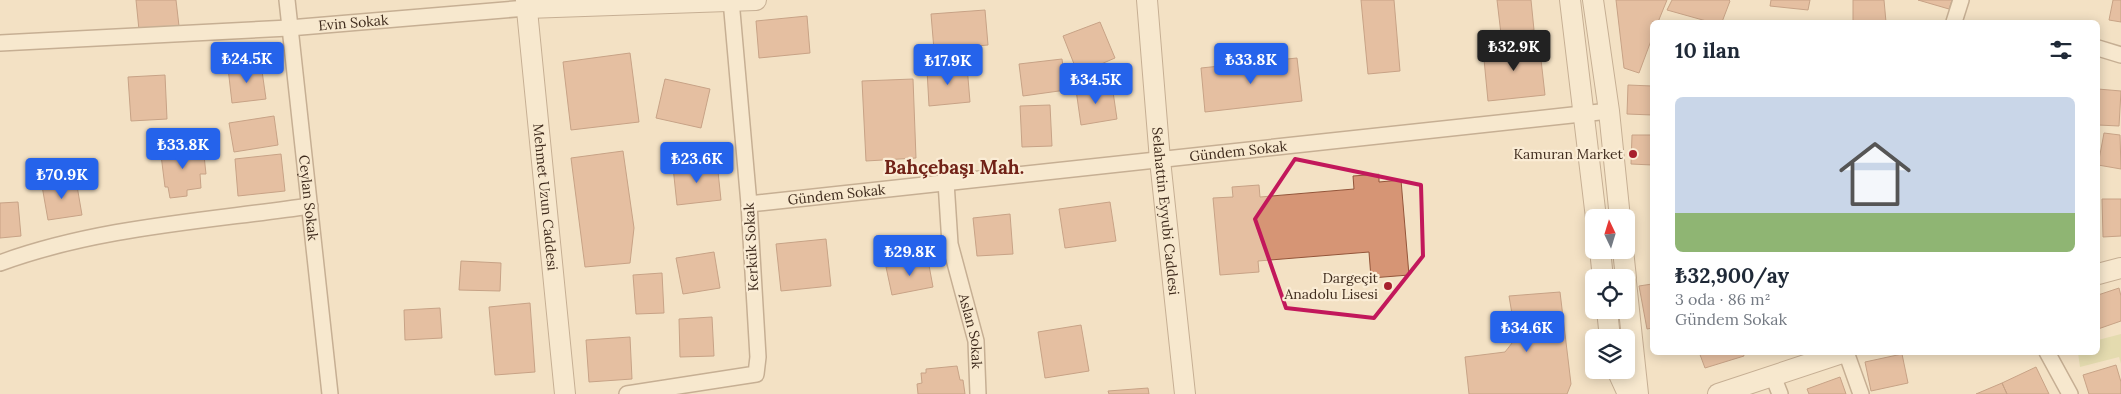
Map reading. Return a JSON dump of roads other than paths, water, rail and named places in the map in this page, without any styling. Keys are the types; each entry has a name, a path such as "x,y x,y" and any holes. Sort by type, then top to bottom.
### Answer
{"street":[{"name":"Ceylan Sokak","path":"287,0 330,394"},
{"path":"526,4 756,0"},
{"name":"Selahattin Eyyubi Caddesi","path":"1147,0 1160,160 1185,394"},
{"path":"1570,0 1595,209"},
{"path":"1593,0 1609,111 1619,209"},
{"path":"1955,20 1961,0"},
{"name":"Kerkük Sokak","path":"627,394 756,374 758,357 750,204 731,1"},
{"name":"Evin Sokak","path":"0,43 289,28 526,4"},
{"name":"Mehmet Uzun Caddesi","path":"526,4 565,394"},
{"path":"2100,49 2121,54"},
{"name":"Gündem Sokak","path":"750,204 1609,111"},
{"name":"Aslan Sokak","path":"946,182 950,244 976,341 978,394"},
{"path":"0,263 38,249 125,232 310,206"},
{"path":"2100,273 2121,268"},
{"path":"1630,319 1638,394"},
{"path":"1718,394 1777,385 1840,355"},
{"path":"1847,355 1861,394"},
{"path":"2049,355 2070,394"},
{"path":"1621,379 1628,394"}],"place":[{"name":"Kamuran Market","path":"1633,154"},
{"name":"Dargeçit Anadolu Lisesi","path":"1388,286"}],"district":[{"name":"Bahçebaşı Mah.","path":"954,167"}]}
